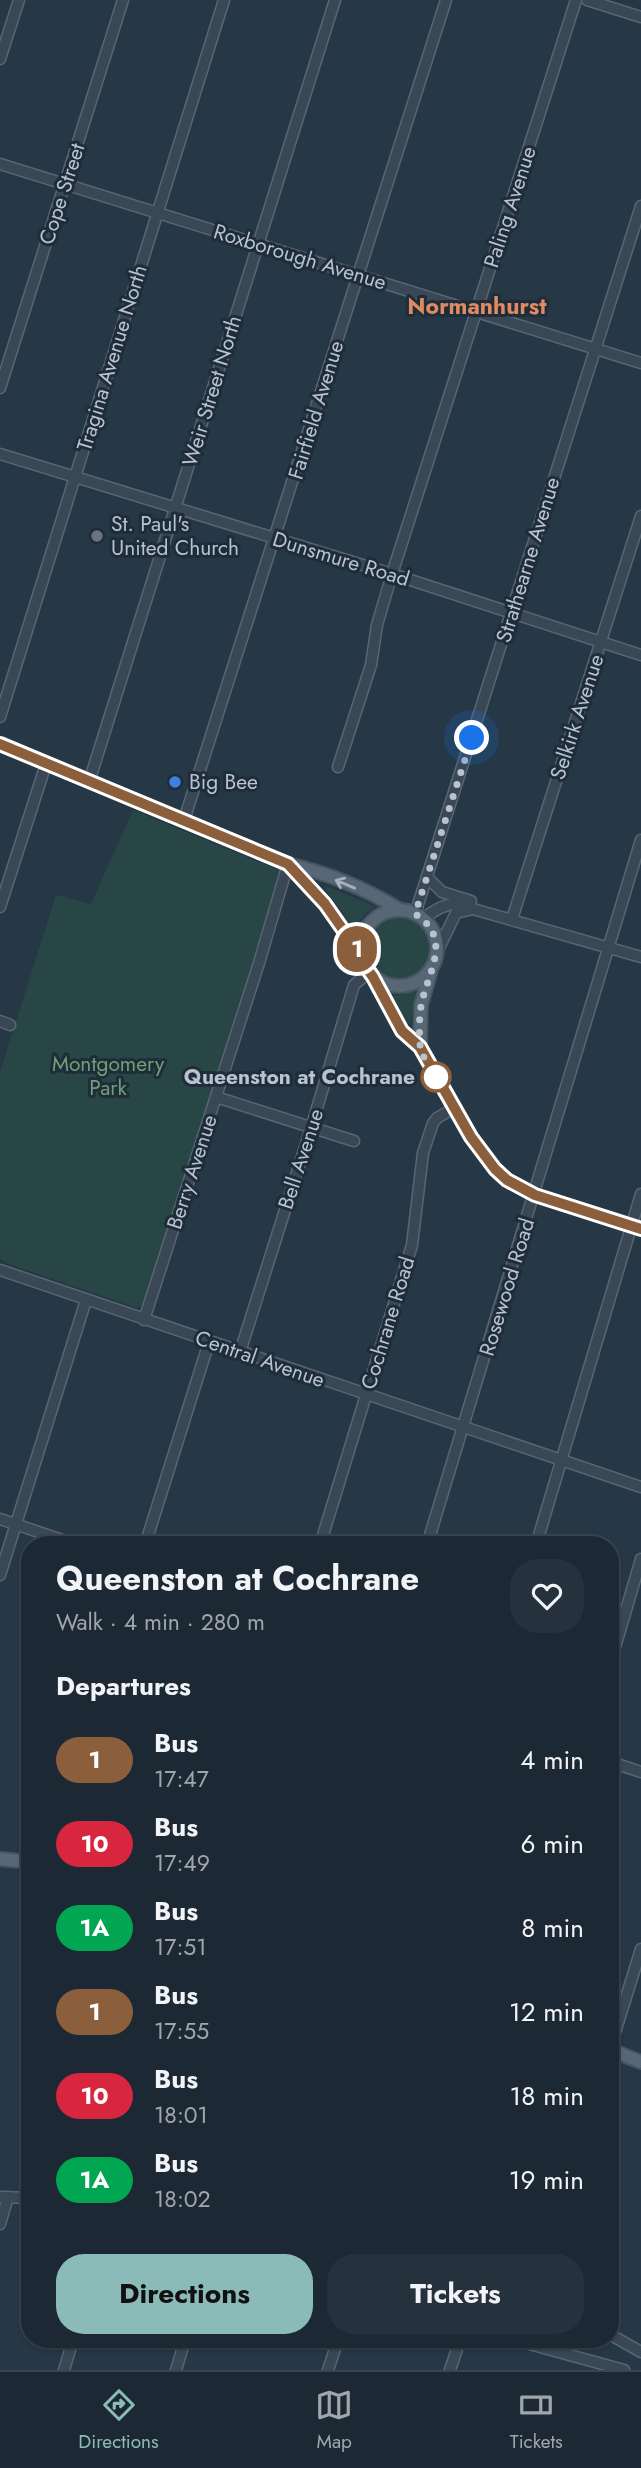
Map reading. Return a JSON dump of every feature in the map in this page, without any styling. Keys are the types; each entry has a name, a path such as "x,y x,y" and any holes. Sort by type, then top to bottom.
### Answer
{"main road":[{"path":"0,744 288,864 314,870 386,901 400,910 419,916 435,935 436,954 421,1005 420,1047"},
{"path":"288,864 325,904 360,954 402,1031 420,1047 471,1137 495,1169 507,1180 535,1195 636,1228"},
{"path":"360,954 361,940 372,921 381,914 400,910"},
{"path":"371,975 387,985 399,987 417,982 431,969"},
{"path":"0,1859 21,1860"},
{"path":"619,2054 641,2062"}],"street":[{"path":"0,59 19,0"},
{"name":"Cope Street","path":"0,388 123,0"},
{"name":"Tragina Avenue North","path":"0,717 225,0"},
{"name":"Weir Street North","path":"89,782 335,0"},
{"name":"Fairfield Avenue","path":"184,820 446,0"},
{"name":"Paling Avenue","path":"338,767 371,665 377,625 392,574 576,0"},
{"path":"587,0 641,17"},
{"name":"Roxborough Avenue","path":"0,164 641,363"},
{"name":"Strathearne Avenue","path":"419,916 427,877 641,206"},
{"name":"Dunsmure Road","path":"0,454 392,574 641,654"},
{"name":"Selkirk Avenue","path":"512,919 641,516"},
{"path":"0,907 46,764"},
{"name":"Rosewood Road","path":"430,1536 641,840"},
{"name":"Berry Avenue","path":"144,1320 288,864"},
{"path":"427,877 437,889 468,899 484,912"},
{"path":"419,916 454,904 464,904 473,909 641,957"},
{"path":"436,954 456,913 473,909"},
{"name":"Bell Avenue","path":"240,1352 354,985 371,975"},
{"path":"216,1097 354,1141"},
{"name":"Cochrane Road","path":"323,1536 412,1245 423,1153 433,1123 454,1108"},
{"path":"539,1536 636,1228 641,1194"},
{"name":"Central Avenue","path":"0,1270 641,1487"},
{"path":"0,1575 86,1300"},
{"path":"148,1536 209,1342"},
{"path":"0,1519 50,1536"},
{"path":"619,1634 641,1559"},
{"path":"619,1765 641,1772"},
{"path":"619,2024 641,1950"},
{"path":"0,2224 4,2197"},
{"path":"619,2340 641,2352"},
{"path":"64,2370 71,2348"},
{"path":"176,2370 183,2348"},
{"path":"328,2370 335,2348"},
{"path":"450,2370 457,2348"},
{"path":"545,2348 624,2370"}],"green space":[{"name":"Montgomery Park","path":"133,810 281,871 145,1303 137,1308 0,1259 0,1072 56,895 91,904"},
{"path":"326,886 374,908 365,914 354,928 324,888"},
{"path":"398,916 421,925 430,948 421,971 398,980 375,971 366,948 375,925"},
{"path":"416,991 411,1022 408,1024 392,996"}],"bus line":[{"name":"1","path":"0,744 288,864 313,888 360,954 402,1031 420,1047 471,1137 495,1169 507,1180 535,1195 641,1229"}],"place":[{"name":"St. Paul's United Church","path":"97,536"},
{"name":"Big Bee","path":"175,782"},
{"name":"Queenston at Cochrane","path":"436,1077"}],"district":[{"name":"Normanhurst","path":"477,306"}],"route":[{"path":"436,1077 440,1083 420,1047 419,1021 421,1005 435,962 437,943 429,926 415,914 472,738"}]}
